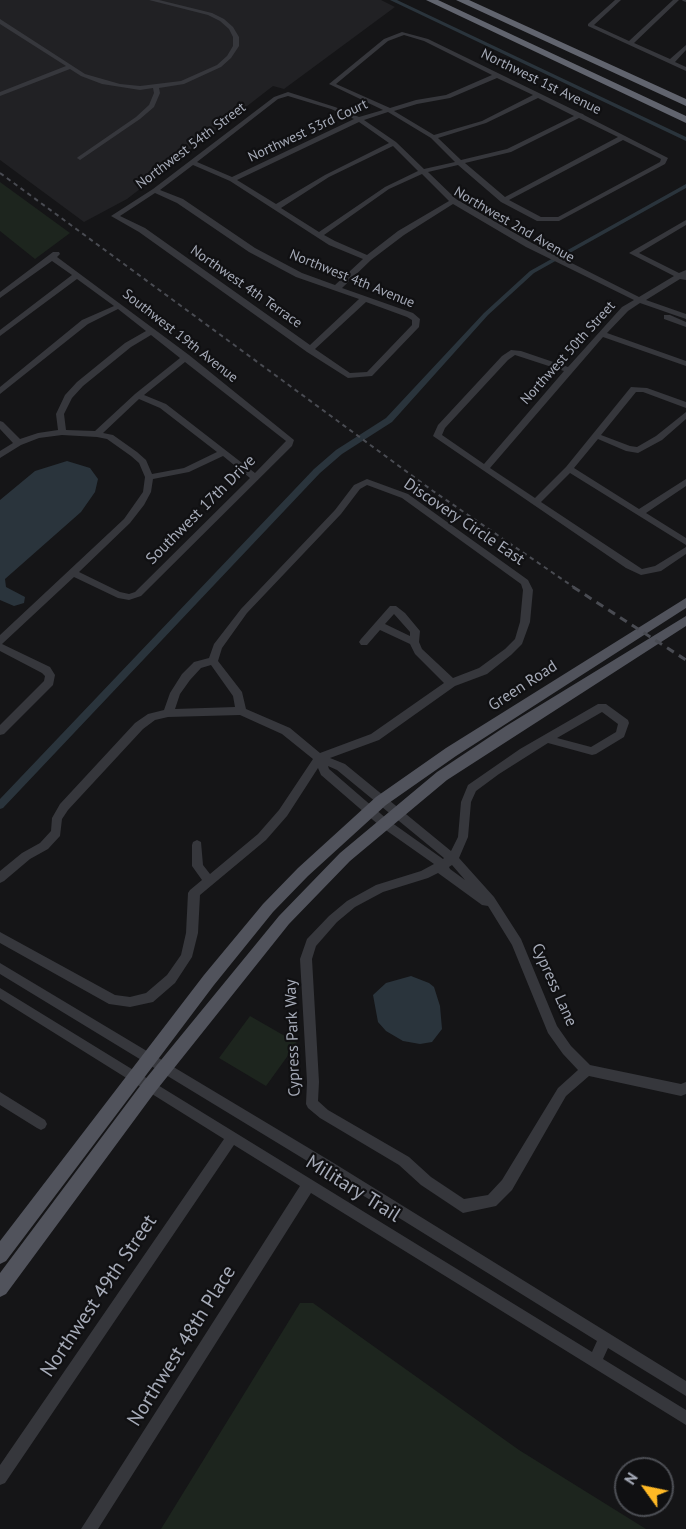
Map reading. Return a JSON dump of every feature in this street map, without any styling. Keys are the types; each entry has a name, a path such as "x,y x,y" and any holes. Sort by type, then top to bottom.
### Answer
{"highway":[{"path":"430,0 686,120"},
{"path":"441,0 686,114"},
{"path":"453,0 686,105"},
{"path":"461,0 686,105"}],"main road":[{"name":"Green Road","path":"376,806 451,752 686,602"},
{"name":"Green Road","path":"390,818 442,776 686,620"},
{"path":"0,1255 134,1077 268,908 317,858 376,806"},
{"path":"0,1288 149,1087 284,920 345,857 390,818"}],"street":[{"path":"0,21 3,26 70,67 102,82 140,88 182,83 219,66 236,46 236,37 231,27 210,14 152,0"},
{"path":"618,0 590,24 686,69"},
{"path":"629,44 676,0"},
{"name":"Northwest 1st Avenue","path":"387,109 332,84 386,40 404,33 426,39 665,158 663,163 560,219 551,221 540,219 504,200"},
{"path":"671,62 686,47"},
{"path":"0,93 70,67"},
{"name":"Northwest 53rd Court","path":"232,180 356,121 387,109 448,97 498,75"},
{"path":"80,159 153,106 157,93 156,87"},
{"name":"Northwest 2nd Avenue","path":"281,95 356,121 392,144 450,203 563,266 686,325"},
{"name":"Northwest 54th Street","path":"115,216 156,190 281,95"},
{"path":"433,137 484,122 538,95"},
{"path":"387,109 433,137 504,200 624,137"},
{"path":"319,235 387,188 420,173 509,151 581,115"},
{"path":"275,208 336,171 392,144"},
{"path":"192,162 232,180 332,243 368,258"},
{"name":"Northwest 4th Avenue","path":"156,190 180,201 252,250 299,275 416,319 416,325 369,374 362,376"},
{"path":"337,288 368,258 401,232 450,203"},
{"name":"Northwest 4th Terrace","path":"115,216 142,230 348,376 362,376"},
{"path":"684,276 633,253 686,222"},
{"name":"Southwest 19th Avenue","path":"0,296 54,256 290,440"},
{"path":"0,334 77,275"},
{"name":"Northwest 50th Street","path":"486,468 601,334 636,302 684,276"},
{"path":"310,350 363,300"},
{"name":"Northwest 2nd Avenue","path":"636,302 686,317"},
{"path":"0,391 85,322 119,306"},
{"path":"62,432 60,414 68,397 80,384 128,345 151,332"},
{"path":"601,334 686,364"},
{"path":"569,370 514,352 505,358 441,427 437,436 641,572 658,569 686,550"},
{"path":"97,434 138,396 186,357"},
{"path":"535,503 569,469 634,389 644,390 686,405"},
{"path":"138,396 163,406 255,477"},
{"path":"597,436 629,449 638,450 659,438 686,415"},
{"path":"0,424 18,443"},
{"path":"0,455 18,443 62,432 97,434 110,437 134,454 143,462 149,477 147,492 141,504 127,521 0,641"},
{"name":"Southwest 17th Drive","path":"72,572 129,597 138,594 289,444 290,440"},
{"path":"149,477 186,470 223,453"},
{"path":"569,469 686,542"},
{"name":"Discovery Circle East","path":"213,661 217,647 244,611 338,512 357,487 367,482 405,496 525,582 528,590 527,606 519,641 483,671 451,683 375,737 320,758"},
{"path":"641,512 686,482"},
{"path":"364,642 393,608 402,615 415,632 414,642 418,651 451,683"},
{"path":"378,625 414,642"},
{"path":"0,647 46,670 50,675 49,682 0,732"},
{"path":"168,712 175,693 186,677 198,665 213,661 238,695 241,711"},
{"path":"0,878 26,856 44,846 57,833 57,818 64,807 139,726 152,717 168,712 241,711 286,731 320,758 325,772 376,806 415,845 445,866 463,837 466,802 472,788 547,739 602,707 624,723 620,734 592,752 547,739"},
{"path":"0,937 113,1000 130,1002 149,998 171,979 186,957 192,933 194,893 262,837 283,813 320,758"},
{"name":"Cypress Lane","path":"390,818 496,910 517,943 552,1029 567,1050 587,1070"},
{"path":"197,845 198,866 209,881"},
{"name":"Cypress Park Way","path":"445,866 380,888 351,904 333,919 311,943 306,959 313,1082 312,1104 324,1114 404,1161 426,1181 463,1206 491,1201 507,1185 561,1092 587,1070"},
{"name":"Military Trail","path":"0,968 686,1389"},
{"name":"Military Trail","path":"0,993 686,1418"},
{"path":"587,1070 681,1090 686,1088"},
{"path":"0,1098 41,1124"},
{"name":"Northwest 49th Street","path":"0,1478 232,1138"},
{"name":"Northwest 48th Place","path":"89,1529 308,1185"},
{"path":"595,1361 605,1339"}],"shaded area":[{"path":"0,0 381,0 395,7 284,89 273,86 127,199 84,222 0,160"},
{"path":"0,182 70,233 35,259 0,231"},
{"path":"67,461 90,468 98,479 95,492 81,512 5,579 6,587 25,597 24,603 14,606 0,600 0,500 35,471"},
{"path":"411,976 434,987 440,1006 442,1029 432,1042 420,1044 403,1041 386,1031 378,1022 373,995 386,983"},
{"path":"250,1016 297,1043 266,1086 219,1058"},
{"path":"300,1303 313,1303 519,1450 614,1509 614,1517 627,1517 646,1529 161,1529"}],"waterway":[{"path":"393,0 686,139"},
{"path":"0,805 317,471 339,452 389,420 486,314 532,272 686,186"}],"railway":[{"path":"0,173 433,491 575,588"},
{"path":"573,587 686,660"}]}
